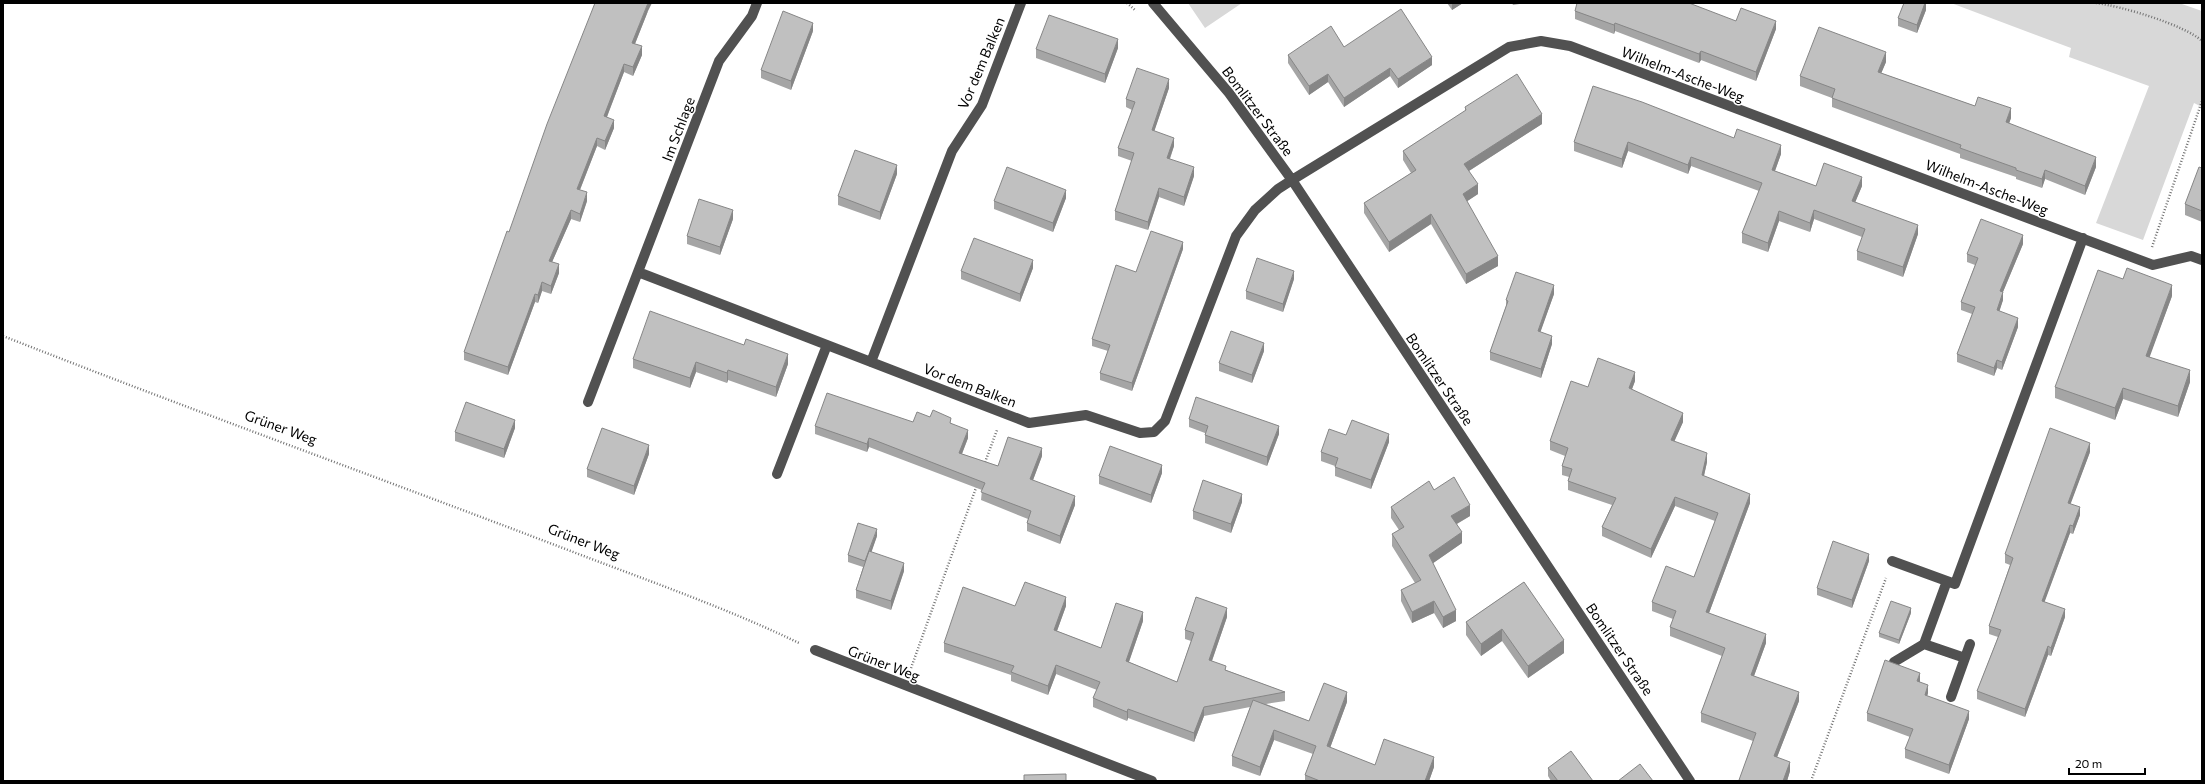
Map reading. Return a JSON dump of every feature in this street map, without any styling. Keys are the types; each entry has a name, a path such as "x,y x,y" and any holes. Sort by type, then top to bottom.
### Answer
{"street":[{"name":"Im Schlage","path":"588,402 719,61 752,16 757,3"},
{"name":"Vor dem Balken","path":"1021,3 982,105 952,151 871,362 1029,423 1086,415 1140,433 1154,432 1165,421 1236,236 1255,210 1278,189 1292,180"},
{"name":"Bomlitzer Straße","path":"1153,3 1229,93 1292,180 1690,781"},
{"name":"Wilhelm-Asche-Weg","path":"1292,180 1509,47 1541,41 1570,46 2154,265 2191,256 2202,260"},
{"path":"1892,561 1955,584 2083,238"},
{"path":"638,272 871,362"},
{"path":"776,474 827,345"},
{"path":"1894,662 1924,644 1947,581"},
{"path":"1924,644 1964,658"},
{"path":"1951,697 1970,644"},
{"name":"Grüner Weg","path":"815,650 904,686 1152,781"}],"path":[{"path":"2096,3 2113,5 2163,21 2202,41"},
{"path":"2146,262 2202,101"},
{"name":"Grüner Weg","path":"3,336 126,384 442,501 746,617 815,650"},
{"path":"982,472 1003,413"},
{"path":"904,686 979,479"},
{"path":"1811,781 1892,561"}],"shaded area":[{"path":"1188,3 1242,3 1205,28"},
{"path":"1951,3 2179,3 2202,11 2202,107 2194,103 2143,240 2096,223 2149,86 2069,57 2071,48"}],"building":[{"path":"595,3 648,3 632,43 642,46 633,67 624,64 604,116 614,120 605,141 597,138 577,189 587,192 580,214 571,210 549,261 559,264 551,286 542,282 538,295 535,294 508,367 464,352 507,231 509,232 547,124"},
{"path":"1577,3 1689,3 1736,21 1741,8 1776,21 1756,72 1701,51 1699,54 1615,23 1614,25 1575,11"},
{"path":"1904,3 1925,3 1917,25 1898,18"},
{"path":"1401,9 1432,57 1398,79 1390,68 1344,98 1328,74 1309,86 1288,55 1331,26 1344,47"},
{"path":"783,11 813,23 791,81 761,70"},
{"path":"1049,15 1118,39 1105,74 1036,49"},
{"path":"1819,27 1886,52 1878,72 1975,106 1978,97 2011,108 2006,122 2096,157 2085,186 2045,170 2042,179 2016,170 2016,168 1960,148 1961,145 1832,98 1835,89 1800,76"},
{"path":"1137,68 1169,79 1152,130 1174,138 1167,158 1194,167 1184,197 1159,188 1148,222 1115,211 1134,153 1118,148 1135,102 1126,99"},
{"path":"1517,74 1542,114 1464,164 1478,184 1463,194 1498,256 1466,274 1431,214 1389,242 1364,203 1416,170 1403,151 1466,110 1465,107"},
{"path":"1593,86 1642,102 1734,138 1737,129 1781,145 1772,170 1816,186 1824,163 1862,177 1852,201 1918,225 1903,267 1857,251 1865,229 1814,210 1810,223 1779,211 1768,243 1742,233 1762,183 1691,157 1688,165 1628,142 1622,159 1574,142"},
{"path":"855,150 897,165 880,212 838,196"},
{"path":"1007,167 1066,190 1053,223 994,201"},
{"path":"2199,167 2202,168 2202,211 2185,204"},
{"path":"699,199 733,210 720,247 687,236"},
{"path":"1981,219 2023,235 2000,291 2003,292 1997,310 2018,318 2002,362 1997,360 1994,368 1957,354 1975,307 1961,302 1978,258 1967,254"},
{"path":"1151,231 1183,242 1132,383 1100,373 1110,345 1092,339 1116,265 1136,272"},
{"path":"974,238 1033,260 1020,294 961,271"},
{"path":"1257,258 1294,271 1283,304 1246,291"},
{"path":"2127,268 2172,285 2146,356 2190,370 2178,406 2123,388 2115,408 2055,387 2098,270 2123,279"},
{"path":"1516,272 1554,285 1538,331 1552,336 1541,369 1490,352 1508,301 1506,300"},
{"path":"650,311 744,345 746,339 788,354 776,387 728,370 727,373 696,362 690,378 633,359"},
{"path":"1231,331 1264,343 1252,375 1219,363"},
{"path":"1598,358 1635,372 1629,388 1683,413 1671,440 1707,453 1702,475 1750,494 1706,612 1766,634 1751,675 1799,692 1774,756 1790,762 1783,781 1739,780 1756,733 1701,713 1725,648 1670,627 1676,611 1652,602 1666,566 1694,577 1718,513 1675,497 1651,549 1602,527 1616,498 1568,481 1572,469 1562,466 1568,448 1550,441 1571,381 1588,387"},
{"path":"827,393 913,422 917,412 930,417 933,410 951,418 950,423 968,430 959,453 998,466 1008,437 1042,448 1030,479 1075,496 1060,536 1027,523 1031,511 981,492 985,483 869,438 867,444 815,426"},
{"path":"1196,397 1279,426 1267,457 1205,435 1208,426 1189,419"},
{"path":"466,402 515,420 504,449 455,432"},
{"path":"1352,420 1389,434 1371,480 1335,467 1338,458 1321,452 1329,429 1346,435"},
{"path":"602,428 649,445 634,486 587,469"},
{"path":"2050,428 2090,443 2068,503 2080,507 2073,526 2070,525 2042,601 2065,609 2051,648 2048,646 2025,709 1977,691 2001,630 1989,626 2013,558 2005,554"},
{"path":"1110,446 1162,465 1151,495 1099,476"},
{"path":"1454,477 1470,505 1451,516 1462,532 1429,555 1456,610 1443,617 1434,601 1412,612 1401,590 1421,580 1392,534 1404,527 1391,507 1429,481 1434,490"},
{"path":"1203,480 1242,494 1231,524 1193,511"},
{"path":"858,523 877,529 865,561 848,555"},
{"path":"1833,541 1869,554 1852,600 1817,588"},
{"path":"869,551 904,563 891,601 856,590"},
{"path":"1025,582 1066,597 1054,630 1101,648 1116,603 1143,612 1126,661 1177,682 1194,633 1185,630 1196,597 1227,608 1209,660 1226,666 1225,670 1285,692 1204,707 1194,733 1128,709 1127,712 1093,698 1100,682 1056,665 1048,686 1011,672 1014,666 944,643 963,587 1015,606"},
{"path":"1524,582 1564,640 1528,666 1502,629 1481,644 1466,622"},
{"path":"1891,601 1911,608 1899,640 1879,633"},
{"path":"1885,660 1920,673 1917,681 1928,685 1925,695 1969,711 1949,765 1905,749 1913,729 1867,713"},
{"path":"1324,683 1347,692 1327,746 1375,765 1384,739 1434,757 1425,781 1320,781 1305,775 1316,746 1274,730 1260,767 1232,756 1253,700 1309,721"},
{"path":"1571,751 1593,781 1558,781 1548,768"},
{"path":"1640,764 1653,781 1618,781"},
{"path":"1066,774 1066,781 1024,781 1024,775"}]}
